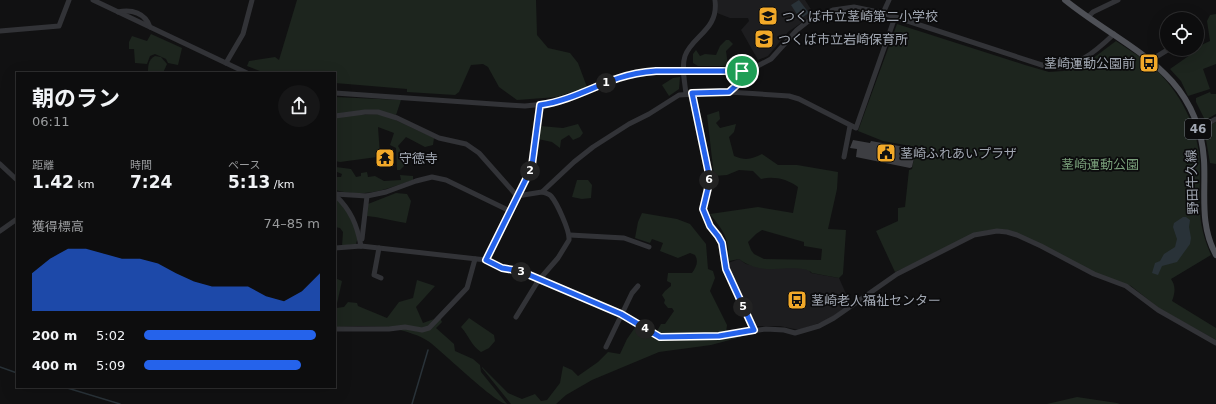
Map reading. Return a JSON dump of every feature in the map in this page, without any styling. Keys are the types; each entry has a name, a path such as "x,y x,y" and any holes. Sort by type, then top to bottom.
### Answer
{"main road":[{"name":"野田牛久線","path":"1065,0 1151,60 1178,88 1191,110 1198,128 1204,159 1205,227 1215,252"}],"street":[{"path":"0,31 59,26 69,0"},
{"path":"93,0 245,72"},
{"path":"226,63 243,34 252,0"},
{"path":"686,94 683,71 686,54 711,23 716,8 715,0"},
{"path":"883,13 889,0"},
{"path":"1088,17 1093,12 1118,0"},
{"path":"336,92 508,105 540,105 565,100 631,75 656,71 742,71 756,67 771,59 797,30 807,22 827,12 854,7 883,13 1048,67 1065,66 1081,61 1114,34"},
{"path":"542,192 574,162 606,139 679,95 692,93 729,92 789,96 799,99 856,128 895,17"},
{"path":"1151,60 1160,54"},
{"path":"729,92 739,83 742,71"},
{"path":"692,93 709,174 709,184 703,209 710,226 722,243 726,269 754,330"},
{"path":"486,260 532,165 540,105"},
{"path":"336,116 365,112 383,113 439,138 466,144 479,153 517,196"},
{"path":"1198,128 1216,119"},
{"path":"844,157 850,126"},
{"path":"0,164 16,179"},
{"path":"336,195 367,196 386,192 432,177 446,180 510,211"},
{"path":"516,317 540,280 566,246 570,236 555,202 550,195 542,192 517,196"},
{"path":"336,196 348,208 352,215 361,246"},
{"path":"361,246 367,196"},
{"path":"0,231 16,220"},
{"path":"336,248 361,246 486,260 502,268 520,271 621,314 656,336 666,338 719,336 754,330 775,329 795,333 820,326 858,302 897,274 974,235 997,231 1017,235 1082,269 1126,286 1158,310 1216,342"},
{"path":"570,236 624,238 649,246"},
{"path":"379,248 374,275 381,278"},
{"path":"336,329 389,329 405,327 422,330 429,328 467,288 475,259"},
{"path":"606,347 632,293 638,286"}],"shaded area":[{"name":"つくば市立茎崎第二小学校","path":"718,0 805,0 814,14 788,32 768,56 758,60 741,30 749,21 748,18 730,18 717,13"},
{"path":"799,0 809,13 800,19 791,5"},
{"path":"1183,217 1190,220 1190,244 1177,262 1162,266 1158,275 1152,273 1155,263 1160,261 1164,254 1175,247 1177,239 1173,227 1174,223"},
{"path":"739,259 746,264 765,268 802,268 809,270 811,273 839,278 851,305 825,321 799,330 780,326 756,326 730,271 728,263"}],"green space":[{"path":"297,0 536,0 537,35 548,48 570,53 578,63 587,87 557,97 517,100 499,87 488,67 483,64 471,65 459,92 455,95 407,92 407,89 336,83 336,72 262,72 247,66 249,61 275,57 279,60"},
{"path":"1216,14 1216,64 1203,69 1210,89 1188,96 1181,81 1170,69 1189,56 1204,56 1204,44 1210,41 1207,21 1210,15"},
{"name":"茎崎運動公園","path":"897,24 1049,72 1075,68 1092,59 1116,41 1151,65 1171,86 1192,124 1199,152 1201,221 1206,243 1211,255 1171,279 1174,284 1174,295 1172,301 1216,328 1216,340 1160,309 1131,286 1093,273 1018,234 988,230 895,272 876,231 898,221 898,208 905,207 909,170 912,169 916,147 883,141 858,131"},
{"path":"151,34 182,48 178,65 168,63 166,59 155,54 150,56 147,64 135,63 134,49 129,49 129,42 132,36 147,41"},
{"path":"726,40 729,40 733,44 726,51 728,66 698,66 693,63 693,54 696,50 700,56 705,54 716,55 720,46"},
{"path":"155,56 161,57 167,64 163,72 148,72 148,66"},
{"path":"680,77 679,89 669,96 662,85 673,78"},
{"path":"1210,92 1211,94 1216,94 1216,114 1205,120 1196,102 1196,98"},
{"path":"336,97 401,100 396,115 366,110 336,114"},
{"path":"719,111 720,119 716,123 720,128 736,124 734,132 729,137 734,156 749,159 762,154 778,165 797,165 838,172 837,189 828,229 846,230 843,274 839,278 812,273 803,269 759,268 748,265 739,259 729,261 728,246 725,236 710,214 758,207 793,213 798,187 780,179 761,179 753,171 739,170 727,175 714,176 707,115","holes":["762,230 804,242 804,246 822,249 821,260 764,259 754,254 748,242"]},
{"path":"378,114 387,116 434,138 433,145 425,147 406,137 398,146 405,159 404,166 400,170 397,170 396,148 390,145 394,133 378,127 380,155 377,157 340,162 336,161 336,118"},
{"path":"1216,122 1216,164 1210,163 1204,128"},
{"path":"578,124 583,133 580,137 573,140 569,135 561,140 560,148 552,142 538,139 540,126 563,128"},
{"path":"336,167 351,169 356,177 361,176 361,173 367,172 368,177 375,176 384,181 401,180 400,175 413,176 413,180 384,190 355,193 336,190 336,177 341,177 342,174 337,172"},
{"path":"577,180 588,180 592,185 591,198 582,199 572,197"},
{"path":"396,193 407,194 411,201 406,223 367,216 368,204"},
{"path":"336,199 347,209 358,237 356,244 342,246 343,232 340,228 336,227"},
{"path":"642,213 677,219 690,224 706,244 708,269 713,271 715,278 710,291 727,325 726,333 681,337 656,333 661,324 665,324 674,311 672,308 668,308 664,303 665,300 662,295 671,286 671,283 667,281 668,273 692,273 696,267 697,260 695,255 690,253 678,258 660,251 663,243 652,239 650,243 635,238 638,222"},
{"path":"336,278 342,281 336,308"},
{"path":"417,280 435,286 416,307 423,323 434,319 428,326 424,328 359,326 336,327 336,308 344,307 348,302 357,303 358,306 387,318 399,302 413,298"},
{"path":"440,318 442,322 436,328 454,344 455,351 473,359 480,365 481,372 507,404 492,396 428,341 417,335 397,329 404,328 420,332"},
{"path":"469,318 494,335 495,341 489,348 481,352 461,327"},
{"path":"636,326 659,340 697,339 741,335 741,337 711,345 659,352 592,380 566,395 556,404 511,404 482,368 508,393 522,399 535,394 541,401 547,400 560,383 563,366 572,370 578,376 598,362 608,352 620,354 627,339"},
{"path":"1077,397 1117,403 1120,404 1047,404"}],"building":[{"name":"茎崎ふれあいプラザ","path":"853,140 870,143 871,141 916,149 912,167 910,168 856,157 857,149 850,148"},
{"name":"守徳寺","path":"390,151 391,164 382,165 382,160 379,160 380,152"}],"waterway":[{"path":"412,404 428,350"},
{"path":"0,367 16,373"},
{"path":"67,388 120,404"}],"place":[{"name":"つくば市立茎崎第二小学校","path":"768,16"},
{"name":"つくば市立岩崎保育所","path":"764,39"},
{"name":"茎崎運動公園前","path":"1149,63"},
{"name":"茎崎ふれあいプラザ","path":"886,153"},
{"name":"守徳寺","path":"385,158"},
{"name":"茎崎老人福祉センター","path":"797,300"}],"route":[{"path":"656,71 742,71 741,79 737,87 729,92 692,93 709,178 703,209 710,226 722,243 726,269 754,330 719,336 666,338 656,336 636,322 621,314 570,294 520,271 502,268 486,260 532,165 540,116 540,105 565,100 611,81 640,73 656,71"}]}
